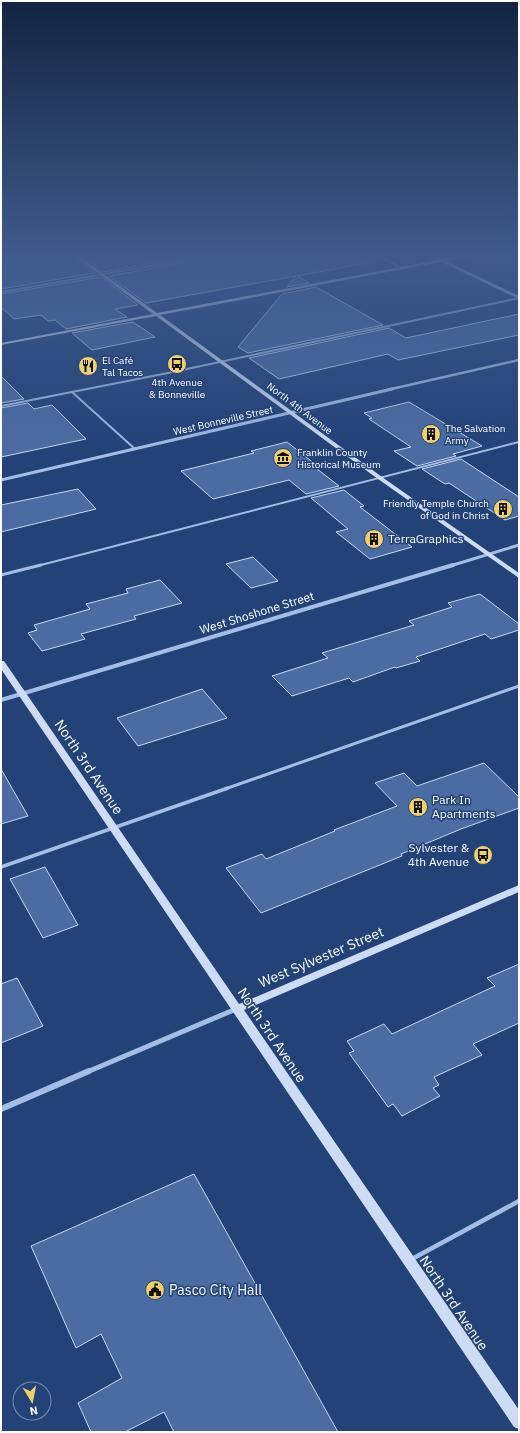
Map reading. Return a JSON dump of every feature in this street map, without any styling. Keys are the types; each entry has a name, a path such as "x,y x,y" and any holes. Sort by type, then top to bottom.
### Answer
{"street":[{"path":"1,344 137,319"},
{"name":"North 4th Avenue","path":"163,319 380,478 519,576"},
{"name":"West Bonneville Street","path":"1,480 519,360"},
{"name":"West Shoshone Street","path":"1,700 519,545"},
{"name":"North 3rd Avenue","path":"1,663 519,1422"},
{"name":"West Sylvester Street","path":"1,1110 519,888"}],"lane":[{"path":"1,406 420,319"},
{"path":"72,392 135,449"},
{"path":"1,575 519,442"},
{"path":"1,867 519,686"},
{"path":"409,1260 519,1201"}],"building":[{"path":"46,319 117,319 66,329 55,320 48,321"},
{"path":"261,319 372,319 383,325 248,353 238,347"},
{"path":"496,319 519,319 519,335 398,360 388,354 279,379 249,358 389,328 406,338"},
{"path":"133,322 155,337 92,350 72,333"},
{"path":"1,376 24,399 1,403"},
{"name":"The Salvation Army","path":"409,402 482,446 453,454 456,456 417,466 394,451 411,447 369,419 372,418 364,413"},
{"path":"28,403 34,409 52,405 86,439 1,457 1,408"},
{"path":"287,442 315,464 312,465 339,486 306,494 289,480 213,499 181,471 254,453 251,451"},
{"path":"461,459 519,497 519,516 505,520 449,483 445,484 422,469"},
{"path":"78,489 96,509 1,532 1,505"},
{"path":"344,490 364,506 360,507 412,547 370,559 336,532 348,529 311,498"},
{"path":"253,557 278,581 251,588 226,564"},
{"path":"160,580 182,603 134,616 136,619 81,634 85,639 42,651 28,633 37,630 34,625 90,609 86,604 128,593 126,589"},
{"path":"480,594 519,624 519,630 491,639 485,634 416,657 420,661 396,668 395,667 353,682 349,678 292,696 272,676 328,658 322,653 414,625 409,621 452,607 448,603"},
{"path":"202,689 227,718 138,746 117,718"},
{"path":"484,763 519,797 519,808 461,829 401,854 402,856 261,913 226,868 262,854 266,859 335,831 334,830 397,806 375,783 404,773 417,786"},
{"path":"1,769 28,816 1,824"},
{"path":"45,867 78,925 43,938 10,879"},
{"path":"519,964 519,1023 473,1044 482,1055 434,1077 439,1085 433,1088 440,1096 402,1116 393,1104 388,1107 349,1053 354,1051 347,1041 384,1024 392,1034 495,986 487,978"},
{"path":"17,978 43,1026 1,1043 1,984"},
{"name":"Pasco City Hall","path":"194,1174 338,1432 174,1432 164,1412 125,1432 91,1432 78,1403 122,1378 101,1334 76,1348 31,1246"}],"place":[{"name":"4th Avenue & Bonneville","path":"177,364"},
{"name":"El Café Tal Tacos","path":"88,366"},
{"name":"The Salvation Army","path":"431,434"},
{"name":"Franklin County Historical Museum","path":"283,458"},
{"name":"Friendly Temple Church of God in Christ","path":"503,509"},
{"name":"TerraGraphics","path":"374,539"},
{"name":"Park In Apartments","path":"418,807"},
{"name":"Sylvester & 4th Avenue","path":"483,855"},
{"name":"Pasco City Hall","path":"155,1290"}]}
